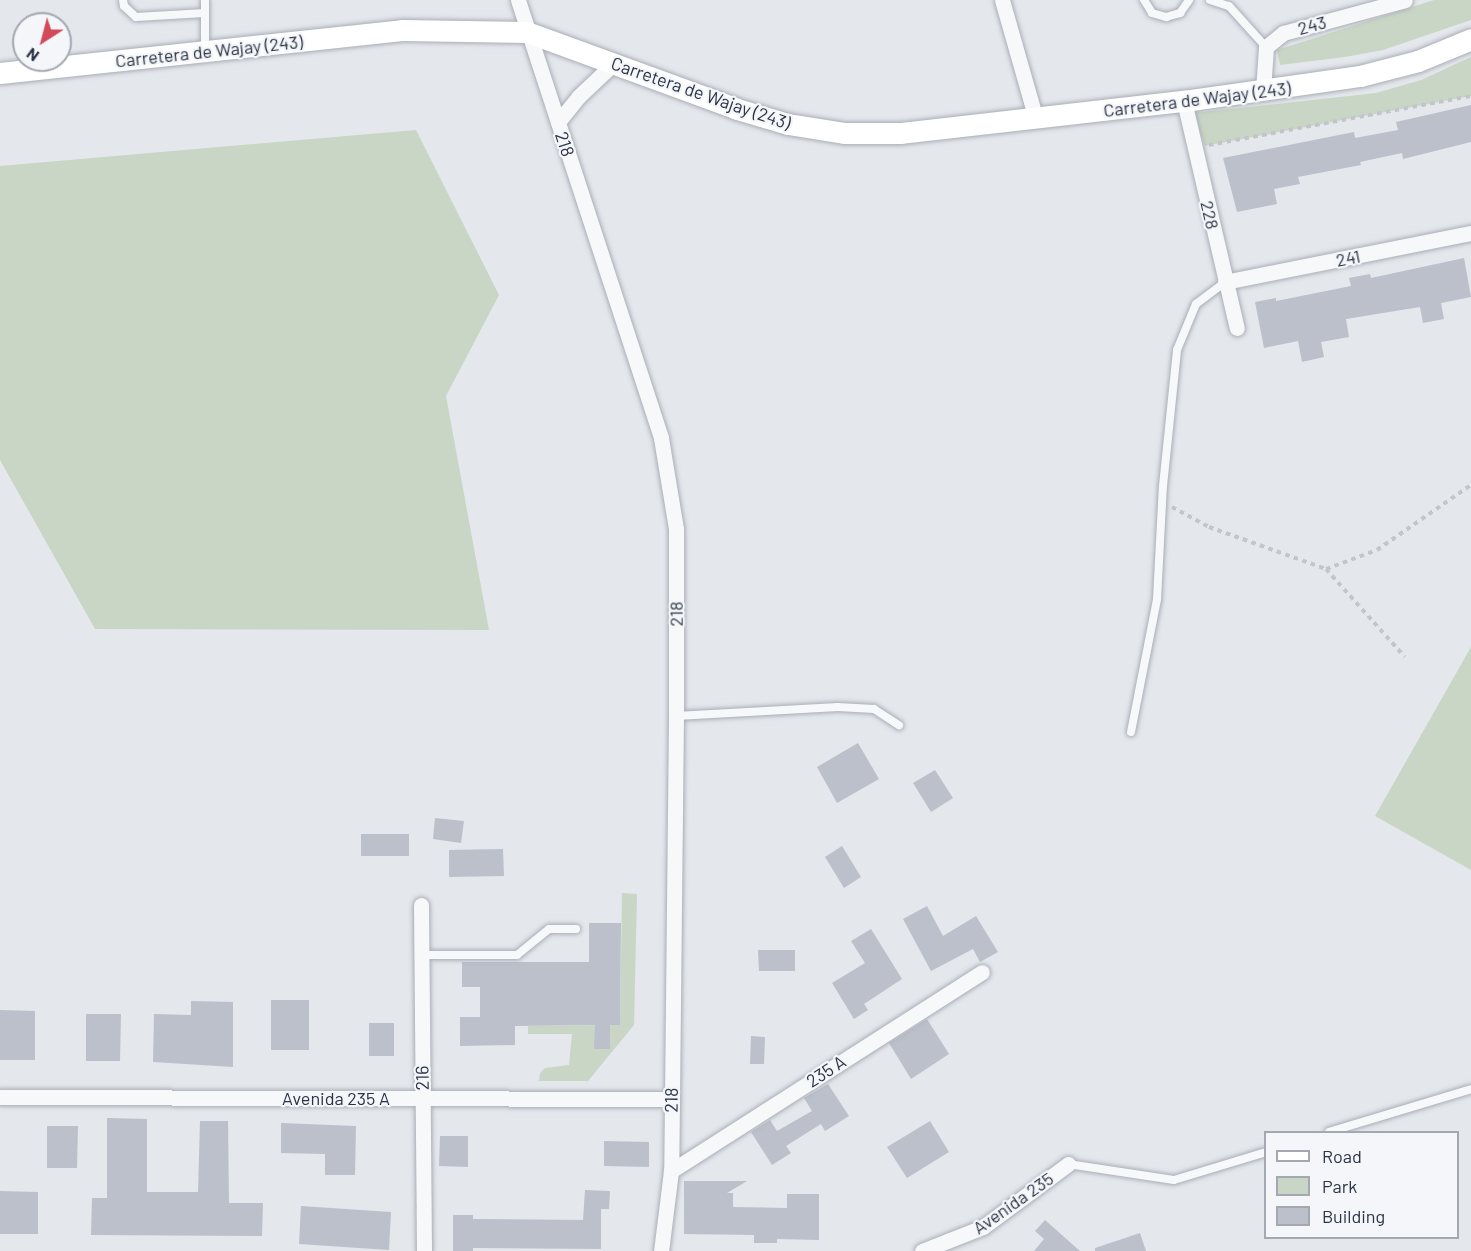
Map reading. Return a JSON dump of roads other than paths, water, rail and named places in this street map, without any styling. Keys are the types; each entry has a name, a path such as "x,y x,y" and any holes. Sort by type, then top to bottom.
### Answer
{"main road":[{"name":"Carretera de Wajay (243)","path":"0,73 205,53 402,30 526,32 778,121 845,133 901,133 1184,101 1360,76 1418,61 1471,39"}],"street":[{"name":"218","path":"518,0 526,32 558,122 661,438 676,529 671,1171 661,1251"},
{"path":"1002,0 1036,119"},
{"name":"243","path":"1266,47 1283,33 1406,0"},
{"path":"1263,91 1266,47"},
{"path":"558,122 578,97 613,64"},
{"name":"228","path":"1184,101 1237,328"},
{"name":"241","path":"1225,282 1471,233"},
{"name":"216","path":"421,905 424,1251"},
{"name":"235 A","path":"671,1171 982,972"},
{"name":"Avenida 235 A","path":"0,1097 671,1099"},
{"name":"Avenida 235","path":"922,1251 983,1227 1068,1164"}],"lane":[{"path":"123,0 124,6 136,17 205,13"},
{"path":"205,0 205,53"},
{"path":"1144,0 1152,12 1166,17 1180,13 1189,0"},
{"path":"1210,0 1229,6 1266,47"},
{"path":"1131,732 1157,599 1177,350 1196,304 1225,282"},
{"path":"676,716 838,707 874,709 899,725"},
{"path":"421,955 517,955 549,929 576,929"},
{"path":"1332,1131 1471,1089"},
{"path":"1068,1164 1174,1180 1264,1153"}]}
